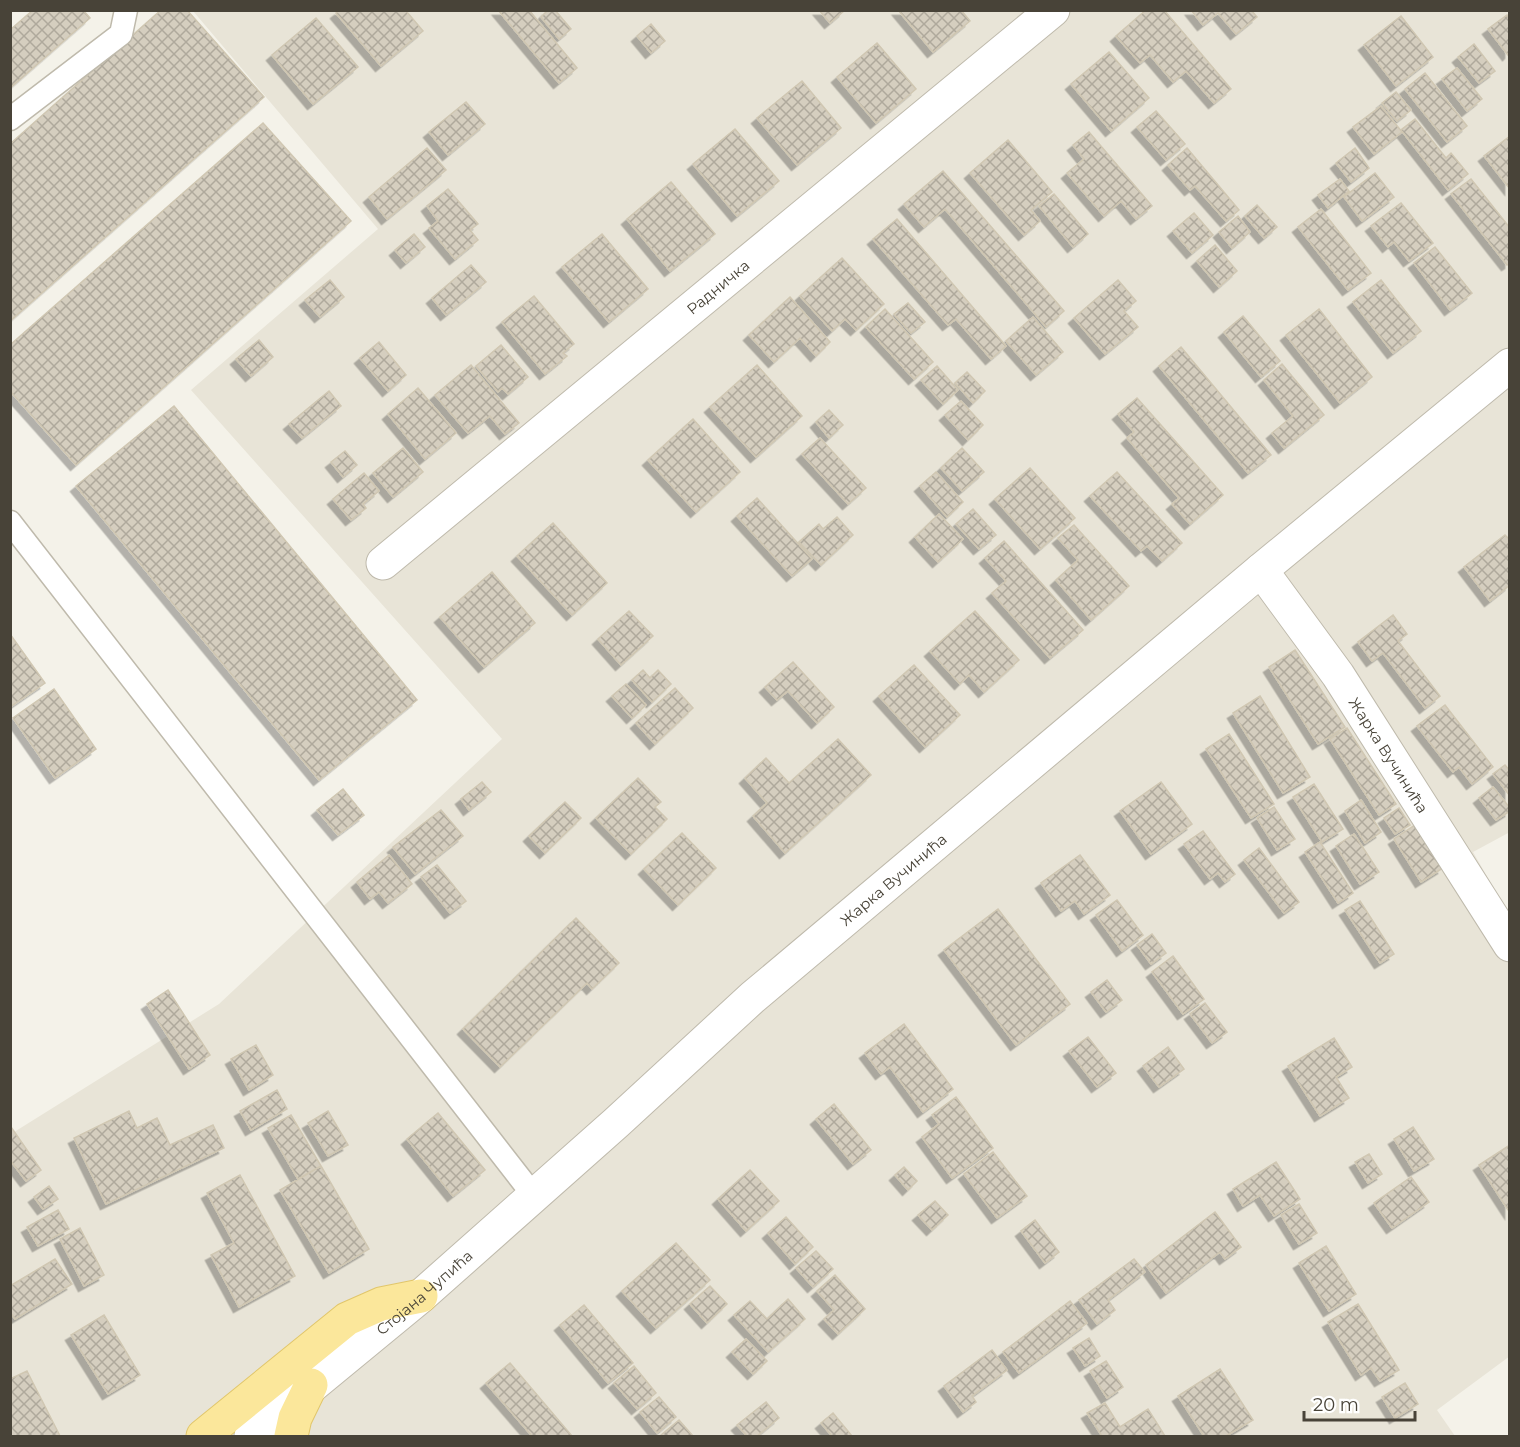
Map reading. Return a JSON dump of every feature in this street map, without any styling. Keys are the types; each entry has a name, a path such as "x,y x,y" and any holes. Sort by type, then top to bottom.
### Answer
{"main road":[{"path":"202,1437 347,1319 381,1304 421,1296"},
{"path":"291,1437 295,1418 311,1385"}],"street":[{"name":"Радничка","path":"383,563 1053,10"},
{"name":"Жарка Вучинића","path":"534,1196 753,997 1509,365"},
{"name":"Жарка Вучинића","path":"1261,570 1338,675 1509,945"},
{"name":"Стојана Чупића","path":"251,1437 421,1296 534,1196"}],"lane":[{"path":"10,119 121,34 126,10"},
{"path":"10,522 534,1196"}],"shaded area":[{"path":"193,11 1509,11 1510,832 1473,852 1509,915 1510,1356 1437,1410 1455,1436 11,1436 11,1134 219,1004 502,739 191,390 378,229"}],"building":[{"path":"33,10 83,10 90,18 10,88 10,30"},
{"path":"161,10 187,10 264,97 10,321 10,144"},
{"path":"340,10 410,10 407,12 423,31 381,66 336,13"},
{"path":"498,10 529,10 577,68 559,83"},
{"path":"548,10 555,10 571,29 559,39 541,17"},
{"path":"819,10 844,10 844,11 830,23"},
{"path":"898,10 961,10 970,21 933,52"},
{"path":"1146,10 1164,10 1231,89 1214,103 1186,71 1173,82 1150,55 1140,63 1116,36"},
{"path":"1191,10 1251,10 1257,17 1236,34 1218,13 1203,25"},
{"path":"1507,15 1510,19 1510,53 1508,55 1488,29"},
{"path":"1401,16 1433,57 1396,86 1364,45"},
{"path":"316,18 358,67 313,104 272,55"},
{"path":"651,24 665,41 651,53 637,36"},
{"path":"877,43 916,89 876,123 837,77"},
{"path":"1474,44 1495,71 1479,83 1458,57"},
{"path":"1109,52 1149,98 1111,131 1071,84"},
{"path":"1457,68 1482,99 1467,111 1442,79"},
{"path":"1425,73 1467,126 1447,142 1405,89"},
{"path":"802,81 841,128 797,165 757,118"},
{"path":"1396,92 1411,110 1397,121 1382,103"},
{"path":"466,102 485,124 448,155 429,132"},
{"path":"1381,106 1402,132 1374,154 1353,127"},
{"path":"1156,111 1185,144 1166,160 1137,127"},
{"path":"1415,119 1446,158 1451,153 1468,174 1448,190 1401,130"},
{"path":"263,123 351,221 76,465 10,391 10,345"},
{"path":"735,129 779,181 737,216 693,164"},
{"path":"1089,132 1152,206 1136,219 1121,201 1104,216 1067,173 1084,159 1073,145"},
{"path":"1510,136 1510,189 1484,156"},
{"path":"1008,140 1052,192 1031,210 1040,221 1024,235 970,173"},
{"path":"427,148 446,170 387,219 369,197"},
{"path":"1187,148 1239,210 1226,221 1195,186 1190,190 1168,165"},
{"path":"1355,148 1369,168 1351,182 1336,163"},
{"path":"943,171 1064,311 1046,327 945,209 924,227 904,204"},
{"path":"1375,173 1394,197 1362,221 1344,197"},
{"path":"1340,179 1349,191 1328,208 1318,195"},
{"path":"1471,179 1510,228 1510,263 1507,265 1451,194"},
{"path":"671,182 715,234 670,271 627,219"},
{"path":"448,189 478,224 470,230 478,240 455,259 429,228 438,221 427,206"},
{"path":"1054,194 1088,234 1073,247 1039,206"},
{"path":"1401,203 1433,243 1409,261 1394,242 1388,247 1371,226"},
{"path":"1257,205 1277,227 1264,238 1245,216"},
{"path":"1321,209 1371,273 1348,290 1298,227"},
{"path":"1194,213 1213,235 1192,253 1173,231"},
{"path":"1238,216 1250,232 1232,248 1219,232"},
{"path":"897,219 1006,346 991,359 956,319 948,325 873,239"},
{"path":"414,234 425,247 406,263 395,250"},
{"path":"602,234 648,289 609,322 562,267"},
{"path":"1215,245 1237,271 1219,287 1197,261"},
{"path":"1435,247 1472,293 1450,310 1414,263"},
{"path":"842,258 884,304 856,330 845,319 832,331 800,296"},
{"path":"471,265 486,282 446,315 432,298"},
{"path":"330,280 344,297 320,317 305,300"},
{"path":"1118,280 1136,301 1124,311 1138,327 1105,354 1074,318"},
{"path":"1381,280 1421,331 1393,353 1353,302"},
{"path":"534,296 574,344 563,353 567,356 545,374 502,322"},
{"path":"790,297 830,342 816,356 800,338 774,362 749,335"},
{"path":"908,303 925,322 911,333 894,314"},
{"path":"885,309 933,362 914,379 866,327"},
{"path":"1319,309 1372,377 1340,403 1286,335"},
{"path":"1243,316 1280,361 1261,377 1224,332"},
{"path":"1033,317 1063,352 1036,375 1006,341"},
{"path":"259,340 273,357 251,376 236,359"},
{"path":"379,342 406,375 388,391 360,358"},
{"path":"501,345 528,377 508,394 502,388 498,392 476,366"},
{"path":"1181,347 1271,455 1248,473 1159,366"},
{"path":"1282,364 1324,415 1284,448 1272,433 1293,416 1264,380"},
{"path":"471,365 519,423 505,434 490,416 468,433 435,395"},
{"path":"757,365 802,416 756,457 710,407"},
{"path":"937,366 958,390 943,404 921,380"},
{"path":"967,372 985,391 973,403 955,383"},
{"path":"418,388 456,433 425,459 388,414"},
{"path":"329,391 341,406 302,438 289,424"},
{"path":"1137,398 1223,495 1190,524 1172,504 1179,498 1127,438 1134,432 1118,414"},
{"path":"961,401 983,425 968,440 945,415"},
{"path":"174,406 417,700 319,780 76,486"},
{"path":"829,410 843,425 829,438 816,422"},
{"path":"693,419 740,472 696,512 648,460"},
{"path":"820,438 866,488 848,504 802,454"},
{"path":"403,448 423,472 393,497 373,473"},
{"path":"962,448 984,472 962,491 941,468"},
{"path":"345,451 357,465 343,477 331,462"},
{"path":"1030,468 1075,518 1040,549 995,499"},
{"path":"936,472 963,502 947,517 920,486"},
{"path":"1117,472 1182,543 1162,561 1147,546 1141,551 1090,496"},
{"path":"364,473 379,491 363,504 366,508 351,520 333,499"},
{"path":"757,498 812,559 792,576 737,516"},
{"path":"973,509 996,535 979,549 956,524"},
{"path":"939,514 963,539 938,562 915,537"},
{"path":"837,517 853,535 821,565 799,542 819,524 823,529"},
{"path":"553,523 607,583 572,615 517,556"},
{"path":"1074,525 1129,586 1091,620 1056,580 1078,560 1058,538"},
{"path":"1505,535 1510,540 1510,585 1490,601 1464,567"},
{"path":"1004,541 1083,630 1050,658 992,593 1006,581 985,558"},
{"path":"492,572 535,623 484,667 440,617"},
{"path":"629,611 653,636 621,665 598,639"},
{"path":"975,611 1019,660 984,692 969,675 960,684 930,651"},
{"path":"1393,615 1407,634 1398,641 1440,696 1425,708 1383,653 1372,661 1358,642"},
{"path":"10,634 45,683 10,707"},
{"path":"1295,650 1345,727 1318,744 1269,667"},
{"path":"793,662 834,707 817,723 788,691 777,700 765,687"},
{"path":"914,665 960,715 925,747 879,696"},
{"path":"643,670 650,678 658,670 671,684 652,702 632,680"},
{"path":"626,684 646,705 632,718 612,696"},
{"path":"675,688 693,708 655,744 636,723"},
{"path":"54,689 96,749 55,778 13,718"},
{"path":"1260,696 1310,777 1283,793 1233,713"},
{"path":"1445,705 1493,767 1472,784 1459,767 1453,772 1417,726"},
{"path":"1347,728 1396,804 1379,815 1330,739"},
{"path":"1229,734 1274,804 1251,818 1206,749"},
{"path":"838,739 871,775 785,853 753,816 767,803 745,778 766,758 789,783"},
{"path":"1505,765 1510,771 1510,796 1493,774"},
{"path":"638,778 661,802 655,807 667,819 631,854 596,818"},
{"path":"482,782 491,792 469,810 461,799"},
{"path":"1161,782 1192,824 1151,854 1120,811"},
{"path":"1314,784 1343,829 1322,842 1293,797"},
{"path":"1493,787 1510,808 1510,811 1496,820 1479,798"},
{"path":"343,789 364,815 338,835 317,810"},
{"path":"1361,800 1381,832 1365,843 1345,811"},
{"path":"565,802 581,818 545,853 529,836"},
{"path":"1274,807 1295,839 1277,850 1257,818"},
{"path":"1399,808 1410,825 1395,834 1384,818"},
{"path":"441,810 463,836 415,874 393,847"},
{"path":"1415,825 1443,868 1421,882 1394,839"},
{"path":"1203,831 1235,874 1225,882 1218,873 1210,879 1184,844"},
{"path":"682,833 716,868 678,905 644,869"},
{"path":"1354,834 1379,872 1360,884 1336,846"},
{"path":"1320,842 1353,893 1338,903 1305,852"},
{"path":"1259,848 1299,902 1284,913 1244,860"},
{"path":"389,855 412,884 388,903 379,892 370,899 357,882"},
{"path":"1080,855 1110,895 1084,914 1075,901 1061,911 1041,883"},
{"path":"437,865 466,901 450,913 421,877"},
{"path":"1117,900 1143,935 1122,951 1096,915"},
{"path":"1360,901 1394,954 1380,963 1345,910"},
{"path":"998,909 1070,1004 1016,1045 944,950"},
{"path":"576,918 619,963 592,989 587,983 500,1067 463,1029"},
{"path":"1152,934 1166,953 1151,964 1137,945"},
{"path":"1173,956 1204,999 1183,1014 1152,972"},
{"path":"1107,980 1122,1000 1106,1012 1091,992"},
{"path":"168,990 210,1055 189,1069 147,1004"},
{"path":"1205,1003 1227,1032 1212,1043 1190,1014"},
{"path":"904,1024 953,1089 923,1112 890,1067 881,1074 865,1053"},
{"path":"1088,1037 1116,1073 1097,1087 1069,1051"},
{"path":"1334,1038 1352,1067 1336,1077 1349,1098 1320,1116 1288,1066"},
{"path":"256,1045 273,1075 249,1090 231,1059"},
{"path":"1168,1047 1184,1069 1159,1087 1143,1066"},
{"path":"277,1090 287,1109 251,1130 240,1111"},
{"path":"956,1097 993,1148 952,1178 922,1137 939,1124 932,1115"},
{"path":"834,1104 871,1150 853,1164 816,1119"},
{"path":"129,1111 137,1128 157,1118 170,1145 213,1125 224,1148 106,1204 74,1138"},
{"path":"328,1111 348,1145 328,1156 308,1123"},
{"path":"438,1113 485,1170 453,1196 407,1139"},
{"path":"291,1115 321,1166 298,1179 268,1128"},
{"path":"11,1127 41,1170 26,1181 10,1160"},
{"path":"1413,1127 1434,1159 1414,1171 1394,1139"},
{"path":"1510,1145 1510,1213 1479,1165"},
{"path":"993,1152 1027,1196 997,1218 964,1174"},
{"path":"1369,1154 1382,1174 1368,1183 1355,1162"},
{"path":"1276,1162 1300,1199 1274,1216 1260,1195 1243,1206 1233,1189"},
{"path":"321,1166 369,1249 329,1273 280,1190"},
{"path":"904,1167 917,1181 908,1190 895,1175"},
{"path":"750,1170 779,1201 746,1231 718,1199"},
{"path":"240,1175 295,1276 239,1307 211,1255 234,1243 207,1193"},
{"path":"1411,1177 1429,1202 1392,1228 1374,1203"},
{"path":"49,1186 58,1199 43,1209 34,1197"},
{"path":"935,1201 948,1215 932,1230 918,1215"},
{"path":"1299,1204 1317,1233 1299,1244 1281,1215"},
{"path":"58,1210 69,1229 38,1246 27,1227"},
{"path":"1215,1212 1241,1247 1225,1259 1220,1252 1166,1293 1146,1265"},
{"path":"786,1217 813,1247 795,1264 768,1233"},
{"path":"1035,1220 1059,1252 1045,1263 1021,1231"},
{"path":"80,1228 104,1275 84,1286 60,1239"},
{"path":"676,1243 710,1280 656,1328 622,1291"},
{"path":"1326,1246 1356,1294 1329,1311 1299,1263"},
{"path":"816,1251 833,1269 813,1287 796,1268"},
{"path":"55,1259 72,1284 15,1319 10,1312 10,1286"},
{"path":"1134,1259 1145,1272 1108,1300 1115,1310 1097,1324 1079,1300"},
{"path":"835,1275 865,1309 838,1334 824,1319 834,1310 817,1291"},
{"path":"710,1286 727,1304 707,1323 690,1304"},
{"path":"788,1299 805,1319 768,1352 734,1315 750,1301 767,1319"},
{"path":"1070,1301 1087,1323 1019,1373 1003,1352"},
{"path":"1358,1304 1399,1370 1380,1381 1371,1368 1361,1375 1328,1322"},
{"path":"584,1305 633,1363 608,1383 560,1325"},
{"path":"104,1315 140,1375 108,1394 71,1335"},
{"path":"1089,1338 1100,1356 1085,1366 1073,1348"},
{"path":"746,1339 767,1361 753,1374 732,1352"},
{"path":"992,1350 1007,1370 972,1396 976,1402 963,1412 944,1386"},
{"path":"1106,1361 1123,1387 1107,1398 1090,1371"},
{"path":"510,1363 572,1436 532,1436 486,1383"},
{"path":"634,1366 656,1393 637,1409 614,1383"},
{"path":"1220,1369 1253,1420 1226,1436 1204,1436 1178,1396"},
{"path":"27,1371 60,1436 10,1436 10,1379"},
{"path":"1405,1383 1418,1404 1395,1418 1382,1397"},
{"path":"659,1397 676,1417 657,1433 640,1412"},
{"path":"766,1402 779,1418 757,1436 747,1436 737,1425"},
{"path":"1105,1403 1120,1427 1148,1409 1165,1436 1102,1436 1087,1413"},
{"path":"833,1413 852,1436 832,1436 821,1423"},
{"path":"679,1420 693,1436 660,1436"}]}
